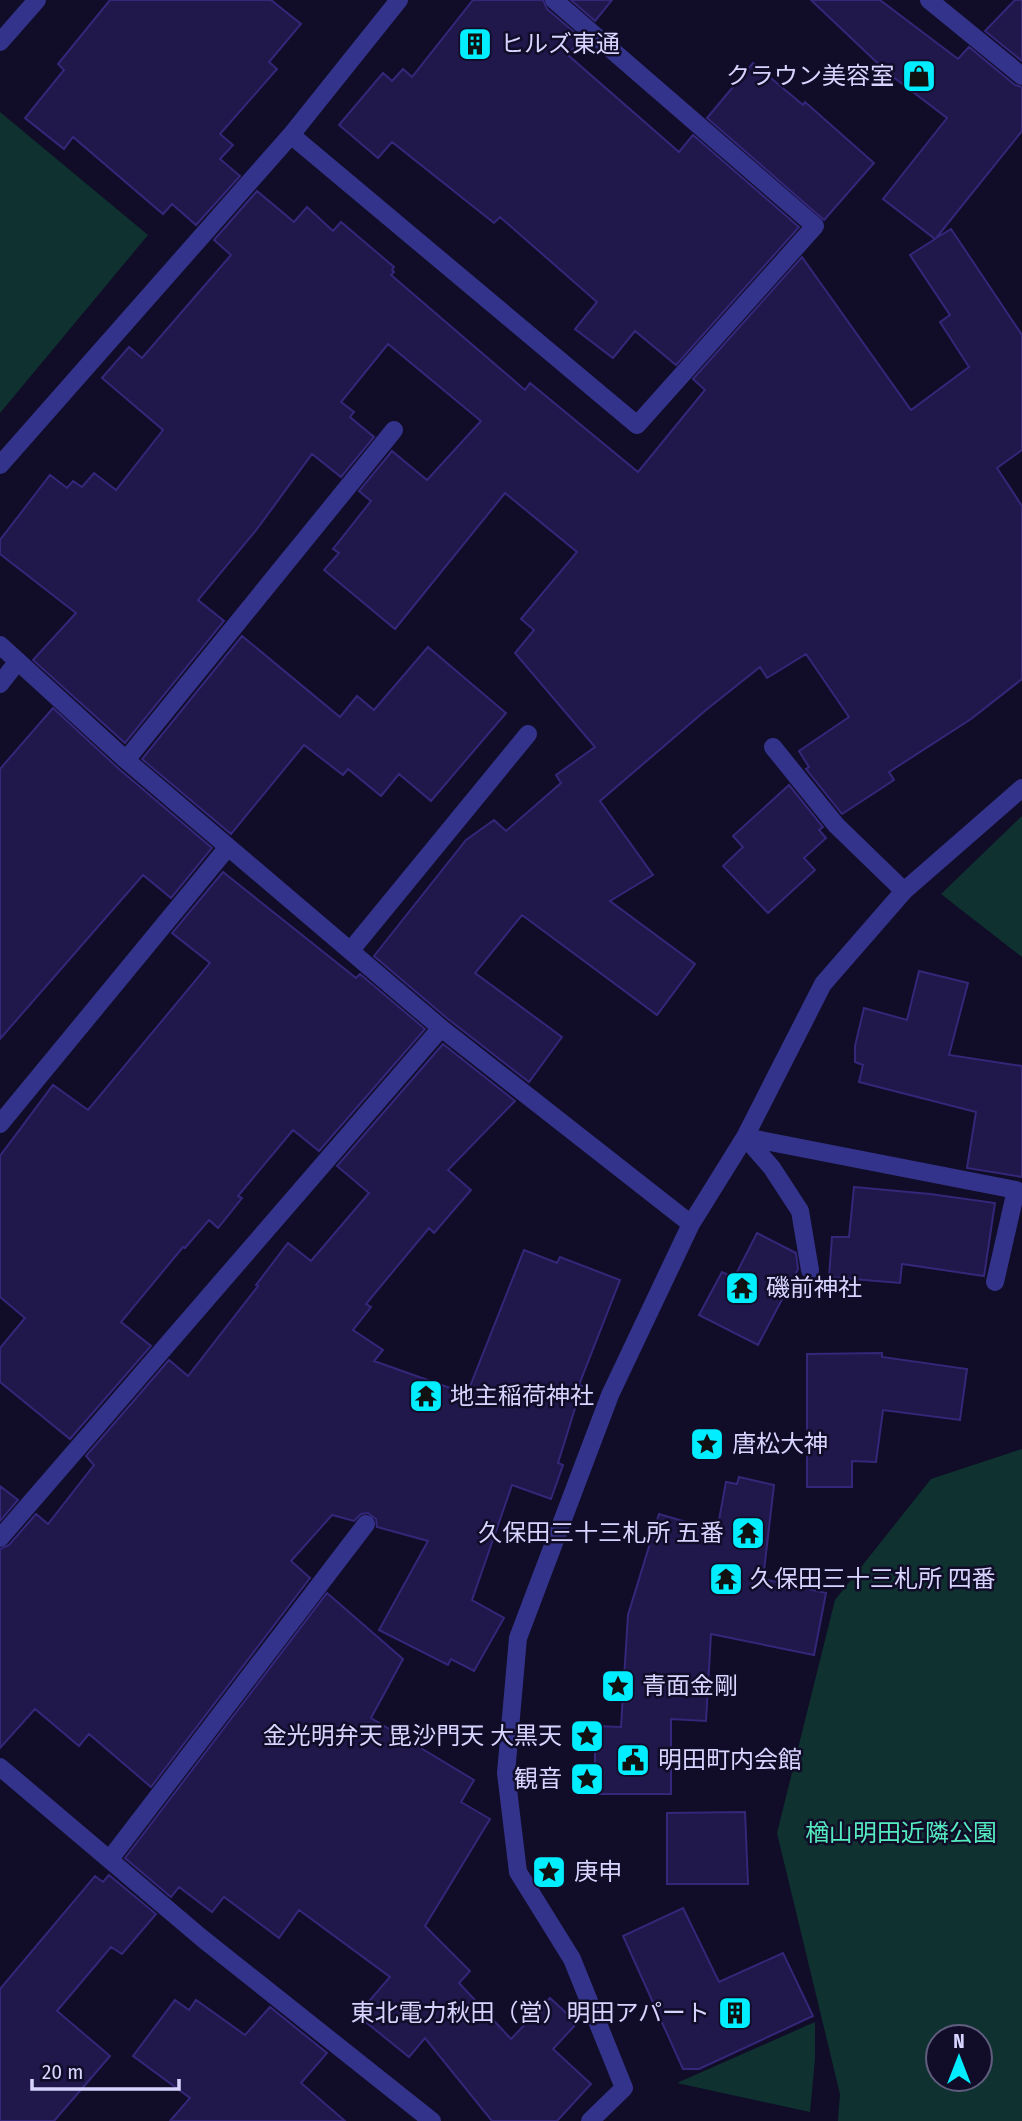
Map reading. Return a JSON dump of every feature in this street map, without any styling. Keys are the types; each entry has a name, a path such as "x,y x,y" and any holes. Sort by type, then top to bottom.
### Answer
{"street":[{"path":"0,42 37,0"},
{"path":"0,465 290,135 399,0"},
{"path":"290,135 637,425 815,226 554,0"},
{"path":"929,0 1022,76"},
{"path":"126,760 394,430"},
{"path":"0,645 126,760 441,1028 691,1224"},
{"path":"0,684 18,661"},
{"path":"351,950 528,734"},
{"path":"774,747 836,825 905,891"},
{"path":"590,2121 624,2088 572,1959 518,1872 506,1773 518,1638 610,1395 691,1224 745,1137 823,984 905,891 1022,788"},
{"path":"0,1124 228,847"},
{"path":"0,1538 441,1028"},
{"path":"745,1137 772,1168 800,1211 810,1270"},
{"path":"745,1137 1016,1190 995,1282"},
{"path":"110,1859 366,1524"},
{"path":"0,1767 203,1939 432,2121"}],"green space":[{"path":"0,112 148,235 0,413"},
{"path":"1022,816 1022,957 941,894"},
{"name":"楢山明田近隣公園","path":"1022,1449 1022,2121 838,2121 840,2094 777,1833 835,1600 931,1479"},
{"path":"815,2022 810,2112 677,2083"}],"building":[{"path":"110,0 271,0 301,24 269,62 277,69 220,134 233,145 220,159 240,176 196,225 172,204 163,214 73,137 64,149 25,118 64,70 58,64"},
{"path":"473,0 543,0 547,9 581,38 568,55 679,152 693,135 799,227 676,365 635,331 613,358 575,329 597,302 500,217 494,223 392,142 378,158 339,125 383,73 392,81 403,69 412,77"},
{"path":"571,0 612,0 595,21"},
{"path":"811,0 880,0 958,59 969,47 1015,85 1022,87 1022,131 936,238 951,229 1022,335 1022,450 997,468 1022,506 1022,679 971,719 889,772 894,780 842,814 806,769 809,767 799,751 849,717 806,654 767,678 760,667 706,710 600,801 653,875 610,901 695,964 657,1015 522,915 475,973 562,1037 529,1082 448,1019 374,956 466,840 494,820 506,831 561,783 556,775 595,747 515,653 534,630 521,619 577,552 505,493 395,629 324,570 339,553 333,549 371,501 359,491 392,451 427,480 481,421 388,344 341,402 354,412 350,417 374,437 341,477 312,454 257,529 198,600 224,621 125,743 33,660 76,613 0,554 0,540 50,475 67,488 73,481 82,487 94,473 116,490 163,430 102,378 129,347 142,358 231,255 214,240 257,191 294,222 307,207 333,231 341,222 394,267 391,275 525,390 530,383 638,472 705,390 693,379 802,257 911,410 969,367 940,322 950,315 910,255 935,239 883,199 947,118 888,73"},
{"path":"1015,0 1022,0 1022,61 985,31"},
{"path":"753,63 803,105 805,102 874,163 824,220 707,118"},
{"path":"242,636 340,717 357,696 374,710 428,647 506,713 431,801 399,774 381,796 348,769 343,775 304,745 231,834 142,759"},
{"path":"53,708 119,769 212,848 171,898 143,875 0,1039 0,769"},
{"path":"789,785 823,827 819,830 826,838 804,858 815,870 768,913 723,866 743,847 733,836"},
{"path":"223,872 356,978 360,974 425,1029 319,1151 293,1130 238,1196 242,1198 218,1228 209,1220 185,1248 183,1247 121,1322 151,1346 70,1439 0,1382 0,1348 25,1318 0,1297 0,1156 53,1085 88,1110 210,963 172,933"},
{"path":"919,971 968,983 949,1055 1022,1066 1022,1177 967,1168 976,1112 859,1082 863,1065 855,1062 855,1046 864,1008 907,1020"},
{"path":"443,1044 515,1101 448,1170 471,1190 434,1233 429,1228 366,1304 371,1307 353,1330 383,1350 374,1361 467,1394 524,1250 557,1263 560,1257 620,1280 579,1385 582,1386 558,1463 563,1465 551,1499 512,1485 472,1600 504,1618 474,1671 451,1659 448,1665 379,1630 428,1541 377,1527 376,1519 368,1513 361,1514 354,1521 332,1515 291,1561 310,1578 151,1787 89,1734 79,1746 35,1709 0,1748 0,1549 9,1545 36,1514 48,1524 94,1465 86,1456 169,1360 188,1376 288,1243 311,1261 369,1193 337,1166"},
{"path":"854,1187 995,1203 984,1276 902,1264 900,1283 829,1277 832,1237 849,1237"},
{"name":"磯前神社","path":"757,1233 796,1253 798,1269 758,1345 699,1315 722,1272 734,1278"},
{"path":"882,1353 882,1357 967,1369 960,1420 883,1410 876,1462 852,1461 852,1487 807,1487 807,1354"},
{"path":"739,1477 774,1485 763,1579 826,1593 814,1655 711,1634 706,1721 671,1719 671,1794 595,1794 595,1726 621,1727 628,1615 659,1514 717,1531 726,1482 737,1484"},
{"path":"0,1486 18,1500 0,1521"},
{"path":"327,1593 403,1659 371,1718 474,1780 461,1802 490,1819 425,1926 470,1971 459,1983 511,2039 550,1998 577,2023 553,2049 591,2084 557,2121 492,2121 425,2038 409,2057 357,2015 390,1977 299,1910 279,1938 224,1897 212,1912 179,1887 171,1897 125,1858"},
{"path":"745,1812 748,1884 667,1884 667,1813"},
{"path":"109,1875 156,1914 122,1954 111,1947 57,2011 110,2056 54,2121 0,2121 0,1989 95,1876 103,1882"},
{"name":"東北電力秋田（営）明田アパート","path":"683,1908 719,1982 783,1953 813,2016 699,2069 683,2069 623,1936"},
{"path":"175,2000 189,2010 196,2000 245,2035 270,2007 327,2053 301,2083 345,2121 170,2121 190,2098 133,2056"}],"place":[{"name":"ヒルズ東通","path":"475,44"},
{"name":"クラウン美容室","path":"919,76"},
{"name":"磯前神社","path":"742,1288"},
{"name":"地主稲荷神社","path":"426,1396"},
{"name":"唐松大神","path":"707,1444"},
{"name":"久保田三十三札所 五番","path":"748,1533"},
{"name":"久保田三十三札所 四番","path":"726,1579"},
{"name":"青面金剛","path":"618,1686"},
{"name":"金光明弁天 毘沙門天 大黒天","path":"587,1736"},
{"name":"明田町内会館","path":"633,1760"},
{"name":"観音","path":"587,1779"},
{"name":"庚申","path":"549,1872"},
{"name":"東北電力秋田（営）明田アパート","path":"735,2013"}]}
